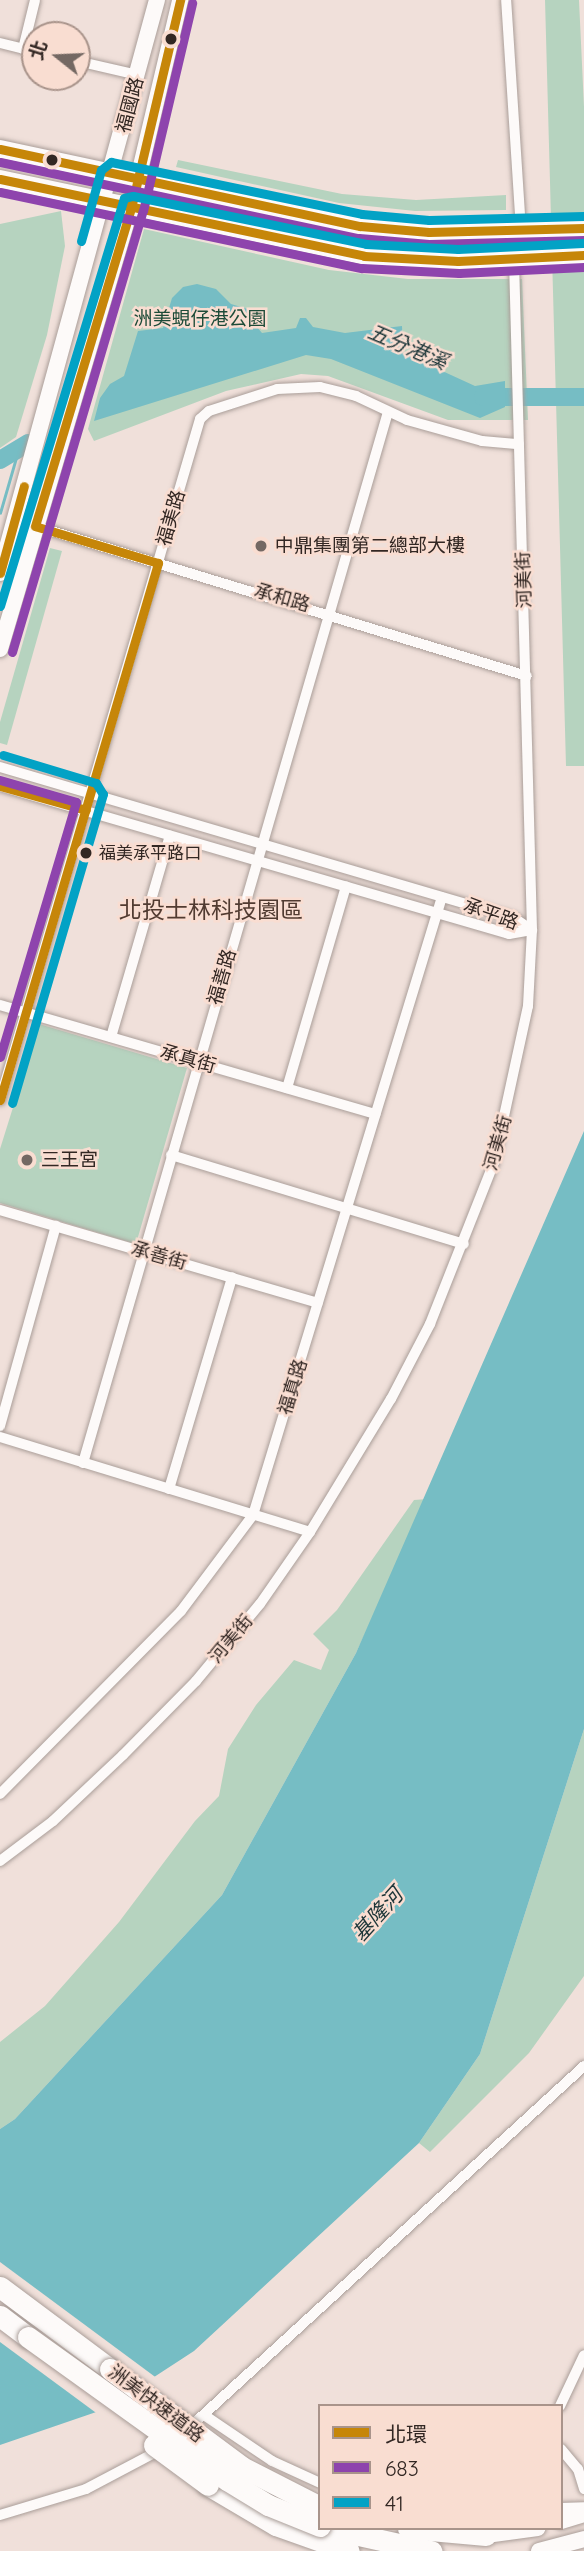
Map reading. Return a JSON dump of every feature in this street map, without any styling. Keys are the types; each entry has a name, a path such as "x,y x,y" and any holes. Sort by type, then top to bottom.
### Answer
{"highway":[{"name":"洲美快速道路","path":"0,2287 242,2467 318,2506"},
{"name":"洲美快速道路","path":"0,2316 228,2480 268,2505 318,2525"},
{"path":"28,2337 58,2371 230,2500 286,2529 358,2545 431,2551"},
{"path":"110,2369 141,2380 272,2470 318,2491"},
{"path":"331,2530 358,2545"},
{"path":"424,2530 486,2538"}],"main road":[{"path":"0,149 360,226 429,232 584,228"},
{"path":"0,178 355,254 435,261 584,255"}],"street":[{"path":"32,21 35,0"},
{"name":"福國路","path":"0,573 112,174 157,0"},
{"name":"福國路","path":"0,649 131,208 180,0"},
{"name":"河美街","path":"0,1861 53,1821 196,1681 260,1604 310,1532 391,1398 464,1244 494,1162 516,1074 528,1006 532,930 527,676 513,259 521,230 506,0"},
{"path":"0,43 21,48"},
{"path":"91,64 138,75"},
{"name":"福美路","path":"0,1100 200,419 209,411 295,386 338,390 388,412"},
{"path":"388,412 482,441 519,444"},
{"name":"福善路","path":"82,1463 388,412"},
{"name":"承和路","path":"35,526 329,612 527,676"},
{"name":"承平路","path":"0,767 514,918 532,930"},
{"name":"承平路","path":"0,786 509,934 532,930"},
{"path":"111,1037 170,835"},
{"path":"286,1088 346,886"},
{"name":"福真路","path":"0,1794 181,1611 253,1515 442,897"},
{"name":"承真街","path":"0,1005 376,1114"},
{"path":"171,1155 464,1244"},
{"name":"承善街","path":"0,1210 318,1303"},
{"path":"0,1426 55,1226"},
{"path":"169,1489 232,1278"},
{"path":"0,1437 310,1532"},
{"path":"0,2515 63,2499 152,2457 204,2415 584,2066"},
{"path":"561,2404 584,2355"},
{"path":"204,2415 272,2461 318,2482"},
{"path":"563,2451 578,2469 584,2489"},
{"path":"152,2457 264,2529 324,2551"},
{"path":"563,2508 584,2507"},
{"path":"563,2520 584,2514"},
{"path":"486,2538 528,2530"},
{"path":"538,2551 584,2539"}],"green space":[{"path":"545,0 579,0 584,107 584,390 576,389 574,398 584,400 584,766 566,766"},
{"path":"178,160 342,194 416,200 506,195 506,210 415,211 339,203 176,167"},
{"path":"0,161 81,179 80,183 0,166"},
{"path":"159,197 340,237 420,244 514,242 513,247 448,250 339,242 158,201"},
{"path":"61,211 65,246 47,335 16,437 0,448 0,224"},
{"name":"洲美蜆仔港公園","path":"144,229 329,270 408,279 522,279 528,420 448,420 328,376 301,374 226,391 94,441 88,429"},
{"path":"50,548 62,551 7,745 0,743 0,722"},
{"path":"39,1024 187,1068 136,1244 0,1203 0,1149"},
{"path":"427,1499 356,1653 222,1895 15,2119 0,2129 0,2042 45,2006 119,1922 195,1821 219,1796 228,1749 256,1705 294,1660 321,1670 329,1650 313,1634 337,1610 414,1500"},
{"path":"584,1729 584,1976 529,2053 430,2152 419,2143 480,2054"}],"water":[{"path":"197,284 216,289 231,304 261,313 257,327 262,333 296,328 300,318 306,318 313,327 345,333 402,326 403,353 475,386 505,381 505,407 480,418 331,359 306,355 94,421 100,398 110,384 124,376 138,331 163,328 172,298 183,287"},
{"name":"基隆河","path":"584,1131 584,1729 480,2054 419,2143 194,2351 105,2409 0,2445 0,2129 15,2119 222,1895 356,1653"}],"pier":[{"path":"0,2262 158,2379 99,2415 0,2342"}],"waterway":[{"name":"五分港溪","path":"483,397 584,397"},
{"name":"五分港溪","path":"0,460 28,443"},
{"path":"0,513 20,444"}],"transit line":[{"name":"北環","path":"0,1100 158,563 35,526 131,208 180,0"},
{"name":"683","path":"12,652 143,211 192,3"},
{"name":"北環","path":"0,149 360,226 429,232 584,228"},
{"name":"683","path":"0,162 359,238 429,244 584,240"},
{"name":"41","path":"81,241 101,170 111,162 362,214 429,220 584,216"},
{"name":"北環","path":"0,179 364,256 458,261 584,255"},
{"name":"683","path":"0,192 362,268 459,273 584,267"},
{"name":"41","path":"0,606 124,198 133,196 366,244 458,249 583,243"},
{"name":"北環","path":"0,573 24,486"},
{"name":"41","path":"3,755 96,783 103,794 12,1103"},
{"name":"683","path":"0,780 76,802 0,1057"},
{"name":"北環","path":"0,786 86,810"}],"place":[{"name":"中鼎集團第二總部大樓","path":"261,546"},
{"name":"福美承平路口","path":"86,853"},
{"name":"三王宮","path":"27,1160"}],"district":[{"name":"北投士林科技園區","path":"211,910"}]}
